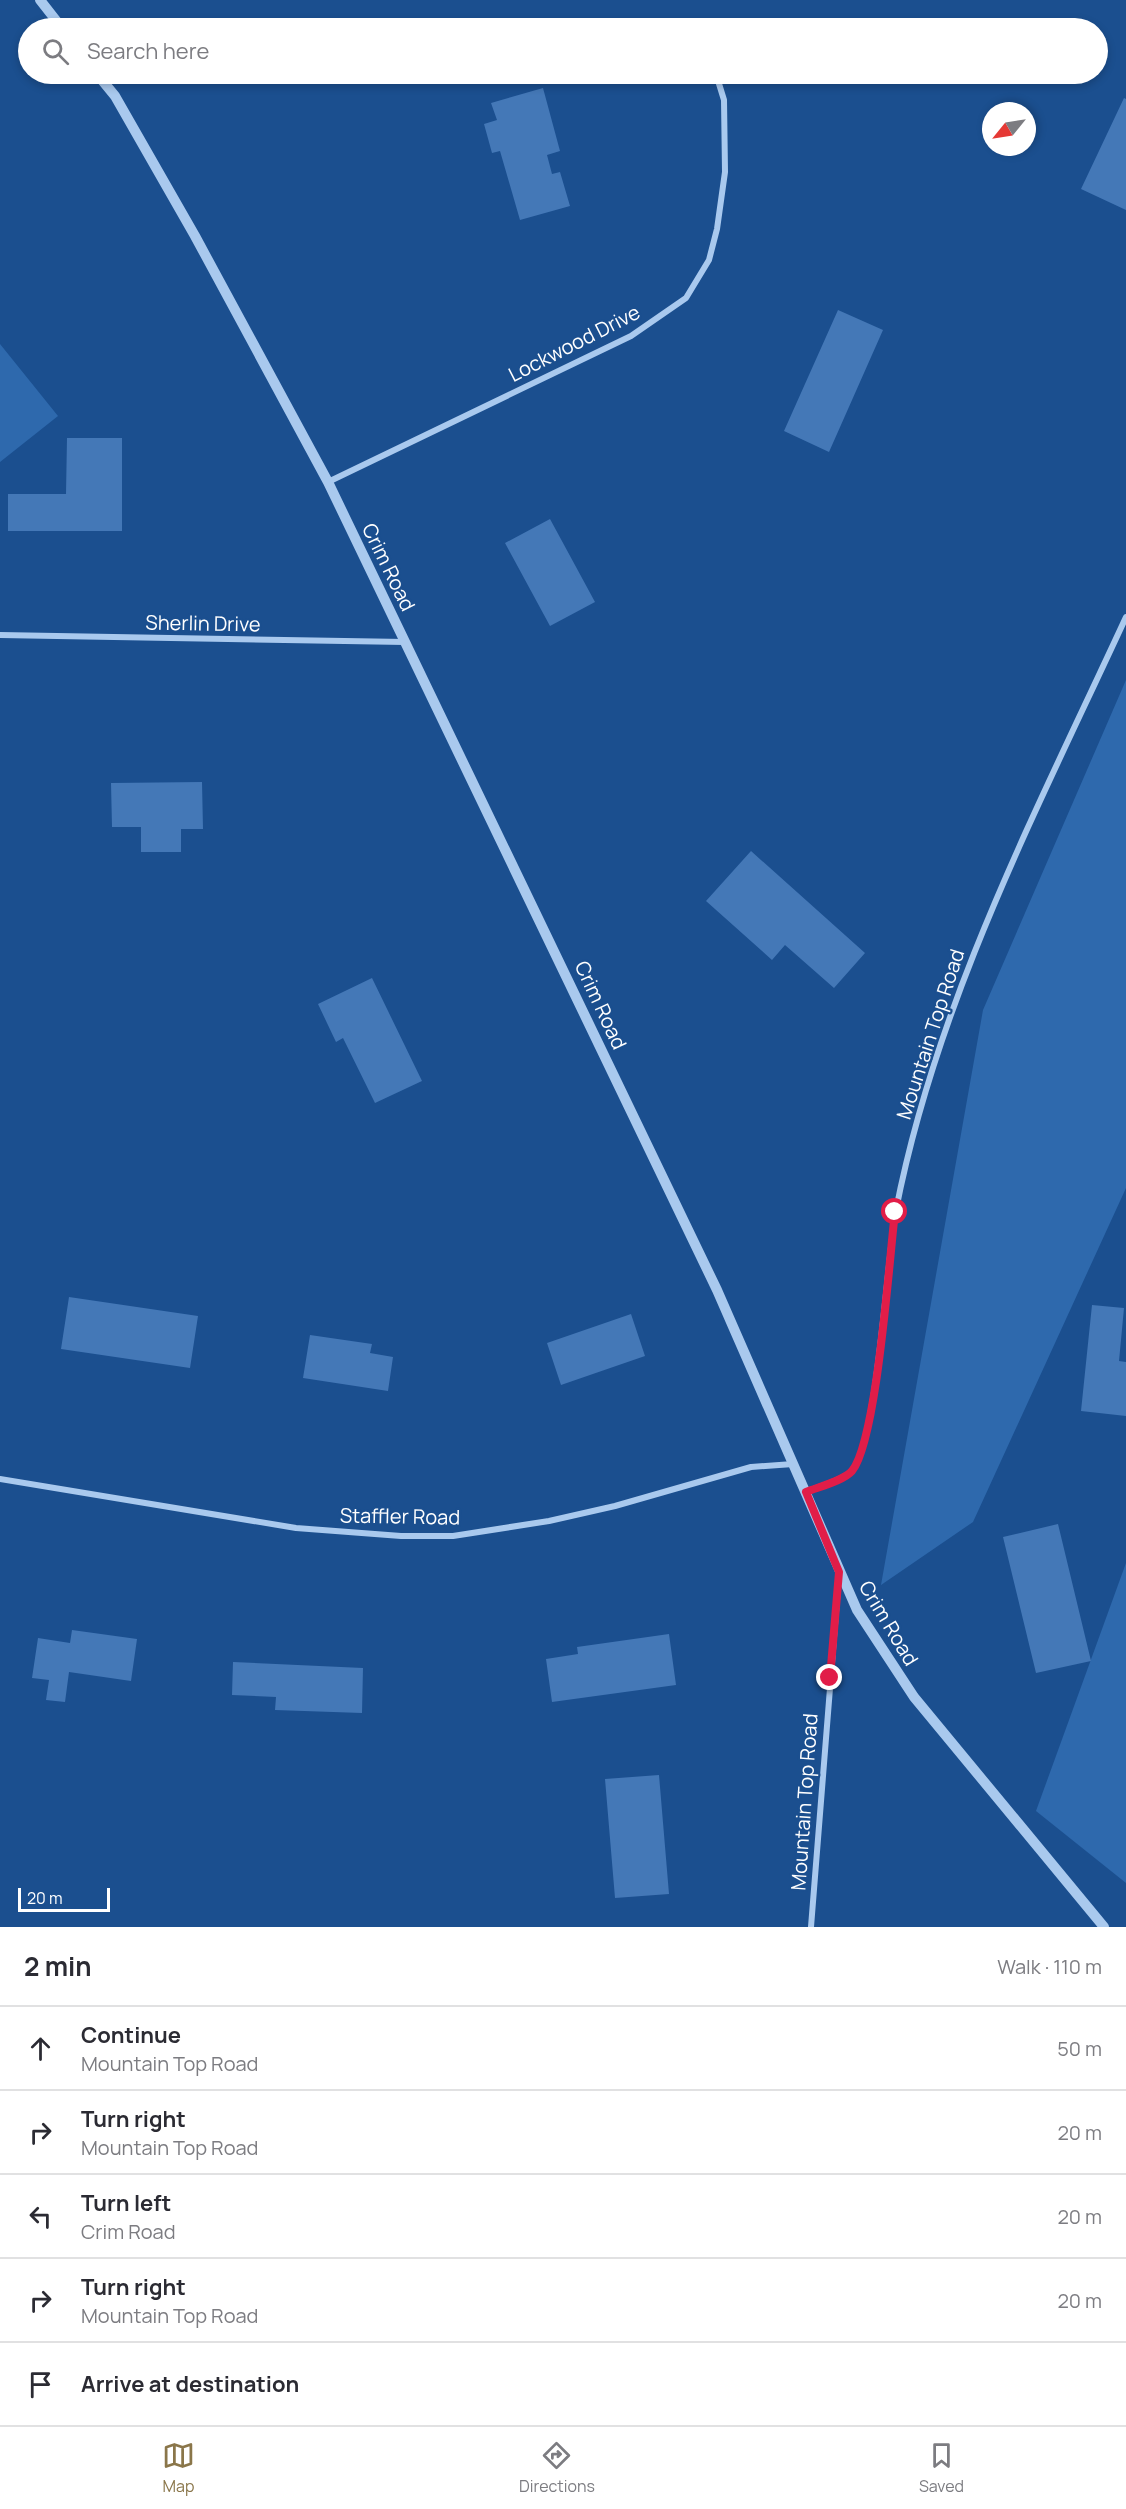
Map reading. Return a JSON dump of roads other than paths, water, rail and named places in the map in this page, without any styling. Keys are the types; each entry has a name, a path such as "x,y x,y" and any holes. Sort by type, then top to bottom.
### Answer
{"street":[{"path":"40,0 54,18"},
{"name":"Crim Road","path":"105,84 115,96 195,236 328,482 712,1280 857,1610 914,1697 1104,1927"},
{"name":"Lockwood Drive","path":"328,482 631,336 686,298 709,260 717,229 725,172 724,100 719,84"},
{"name":"Mountain Top Road","path":"806,1492 851,1472 861,1452 873,1398 895,1212 936,1053 982,930 1126,617"},
{"name":"Sherlin Drive","path":"0,635 406,642"},
{"name":"Staffler Road","path":"0,1479 296,1528 401,1536 453,1536 549,1521 615,1506 751,1467 794,1464"},
{"name":"Mountain Top Road","path":"811,1927 839,1572"}]}
